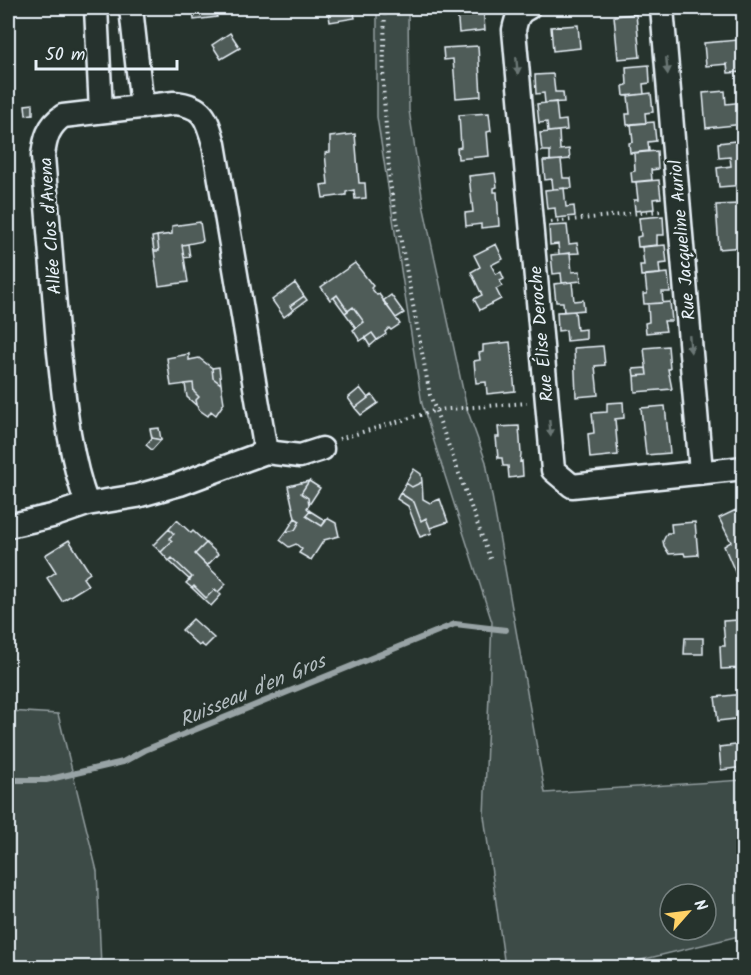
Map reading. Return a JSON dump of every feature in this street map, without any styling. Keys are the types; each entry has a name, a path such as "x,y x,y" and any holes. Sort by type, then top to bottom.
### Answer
{"street":[{"path":"96,8 101,111"},
{"path":"131,8 142,107"},
{"name":"Rue Élise Deroche","path":"528,8 522,10 517,17 514,30 553,470 572,486 744,468"},
{"name":"Rue Jacqueline Auriol","path":"662,8 701,472"},
{"name":"Allée Clos d'Avena","path":"87,504 78,482 62,385 43,156 47,135 57,120 63,116 188,104 199,110 209,124 266,452"},
{"path":"8,526 52,516 87,504 137,496 266,452 300,456 322,449"}],"path":[{"path":"385,8 383,85 390,183 430,395 491,561"},
{"path":"532,224 679,209"},
{"path":"322,449 343,437 437,411 547,400"}],"shaded area":[{"path":"377,8 408,8 409,110 424,209 467,409 486,462 545,793 743,780 743,935 718,941 718,882 658,882 658,942 715,942 613,967 505,967 484,816 492,622 422,404 377,117"},
{"path":"8,711 58,714 97,871 101,967 8,967"}],"building":[{"path":"193,8 215,8 217,17 194,20"},
{"path":"328,8 353,8 355,18 330,22"},
{"path":"457,8 483,8 485,30 459,33"},
{"path":"636,14 640,57 618,59 614,16"},
{"path":"578,25 580,48 553,51 551,27"},
{"path":"230,33 240,48 221,59 212,45"},
{"path":"738,40 740,62 744,62 744,72 728,73 727,64 706,66 704,43"},
{"path":"478,46 481,96 456,98 453,59 444,60 443,48"},
{"path":"649,65 650,83 643,84 644,94 624,96 623,86 627,85 626,67"},
{"path":"553,74 555,92 563,92 564,102 545,103 544,93 536,94 535,75"},
{"path":"725,91 726,104 744,102 744,124 706,128 703,93"},
{"path":"651,93 653,112 645,113 646,123 627,125 626,114 630,114 628,96"},
{"path":"556,102 558,121 566,120 567,130 548,132 547,122 539,123 537,104"},
{"path":"33,104 33,114 26,115 25,105"},
{"path":"489,113 491,131 487,132 489,156 458,159 457,148 461,147 459,115"},
{"path":"654,122 656,141 648,142 649,151 630,153 629,143 633,142 631,124"},
{"path":"559,131 560,150 569,149 570,159 550,161 550,151 542,151 540,133"},
{"path":"355,134 359,183 365,183 366,198 355,199 354,190 346,192 346,195 323,198 321,185 328,184 325,153 330,152 330,137"},
{"path":"744,140 744,185 719,187 717,168 731,166 730,157 719,158 718,143"},
{"path":"657,151 658,169 651,170 652,180 632,182 631,172 635,171 634,153"},
{"path":"561,160 563,178 571,178 572,188 553,189 552,179 545,180 543,161"},
{"path":"495,173 497,187 494,188 494,192 497,192 499,226 481,228 481,224 466,226 465,213 473,212 469,176"},
{"path":"659,180 661,198 653,199 654,209 635,211 634,200 638,200 636,182"},
{"path":"564,188 566,207 574,206 575,216 556,218 555,208 547,209 545,190"},
{"path":"739,204 743,247 719,249 716,205"},
{"path":"663,216 664,235 657,235 657,245 638,247 637,237 641,236 639,218"},
{"path":"200,222 203,241 182,245 188,282 159,286 154,251 159,251 157,236 172,234 172,226"},
{"path":"567,225 569,244 577,243 579,253 559,254 558,244 550,245 549,226"},
{"path":"157,236 159,251 154,251 152,237"},
{"path":"188,244 190,257 184,258 182,245"},
{"path":"496,244 503,259 491,265 496,274 501,272 504,279 500,281 502,286 496,289 501,299 480,310 474,299 482,295 471,272 480,267 474,255"},
{"path":"665,245 667,263 659,264 660,274 641,276 640,265 644,265 642,247"},
{"path":"570,253 572,272 580,271 581,281 562,283 561,273 553,274 551,255"},
{"path":"355,263 373,286 371,288 377,295 379,294 400,324 391,330 389,328 386,334 377,340 372,333 360,341 353,330 364,322 353,307 348,311 337,295 330,300 321,287"},
{"path":"668,273 670,292 662,292 663,303 644,304 643,294 647,294 645,275"},
{"path":"572,282 574,301 583,300 584,310 564,312 563,302 556,302 554,284"},
{"path":"295,283 304,296 290,306 293,310 284,317 272,300"},
{"path":"337,295 348,311 345,313 334,298"},
{"path":"391,295 404,313 396,318 383,301"},
{"path":"304,296 307,300 293,310 290,306"},
{"path":"670,302 672,321 664,321 666,331 646,333 645,323 649,322 648,304"},
{"path":"353,307 364,322 356,328 345,313"},
{"path":"575,311 577,330 586,329 586,339 567,341 566,330 558,331 557,312"},
{"path":"372,333 377,340 370,346 365,338"},
{"path":"510,342 515,391 487,394 486,382 476,383 474,361 480,360 479,353 483,352 483,345"},
{"path":"603,346 605,365 595,366 598,395 576,397 574,348"},
{"path":"668,346 670,369 668,369 672,389 635,392 634,376 647,375 644,348"},
{"path":"189,354 189,360 199,358 212,368 213,378 221,384 224,403 216,415 211,411 208,416 198,409 196,400 199,397 194,392 193,383 171,386 167,358"},
{"path":"219,367 221,384 213,378 212,368"},
{"path":"646,368 647,375 634,376 633,369"},
{"path":"193,383 194,392 199,397 196,400 197,406 187,397 185,384"},
{"path":"360,388 368,398 355,408 348,398"},
{"path":"372,395 378,403 361,415 355,408"},
{"path":"623,402 624,418 615,419 618,455 590,458 588,434 594,433 592,413 607,412 607,403"},
{"path":"665,406 670,453 646,455 641,408"},
{"path":"519,426 520,462 522,461 523,476 509,478 508,466 503,466 502,458 498,458 496,437 499,437 498,427"},
{"path":"159,428 161,440 152,438 150,429"},
{"path":"152,438 161,440 152,450 146,445"},
{"path":"414,469 421,474 422,482 412,487 406,483"},
{"path":"309,481 320,488 309,505 308,498 301,493"},
{"path":"309,481 301,493 308,498 307,508 310,511 306,516 322,526 327,518 336,523 339,536 324,540 311,560 299,553 302,549 296,544 289,547 280,540 286,532 295,530 300,521 295,518 288,486"},
{"path":"422,482 423,499 430,503 440,499 448,522 430,528 426,518 421,521 414,502 400,493 406,483 412,487"},
{"path":"400,493 414,502 421,521 426,518 432,533 420,537 408,506 397,499"},
{"path":"736,510 744,525 744,579 739,581 724,546 731,542 719,518"},
{"path":"310,511 326,521 322,526 306,516"},
{"path":"295,518 300,521 295,530 286,532"},
{"path":"177,520 206,543 195,554 226,584 218,592 215,589 206,598 194,586 192,588 186,583 192,577 172,558 169,561 161,552 172,541 169,538 174,534 169,529"},
{"path":"695,522 698,555 669,554 663,541 667,533 672,533 671,524"},
{"path":"169,529 174,534 169,538 172,541 161,552 153,545"},
{"path":"69,540 90,573 83,578 88,585 62,601 47,578 56,572 45,555"},
{"path":"206,543 218,554 207,566 195,554"},
{"path":"172,558 192,577 190,580 169,561"},
{"path":"194,586 206,598 215,589 221,595 211,606 192,588"},
{"path":"193,619 214,638 205,647 201,644 199,646 182,630"},
{"path":"744,620 744,668 721,669 720,646 725,646 723,621"},
{"path":"685,638 703,638 703,654 684,654"},
{"path":"744,694 744,718 718,721 715,697"},
{"path":"744,744 744,767 721,770 719,747"}],"waterway":[{"name":"Ruisseau d'en Gros","path":"8,780 46,780 123,762 145,750 455,624 506,630"}]}
